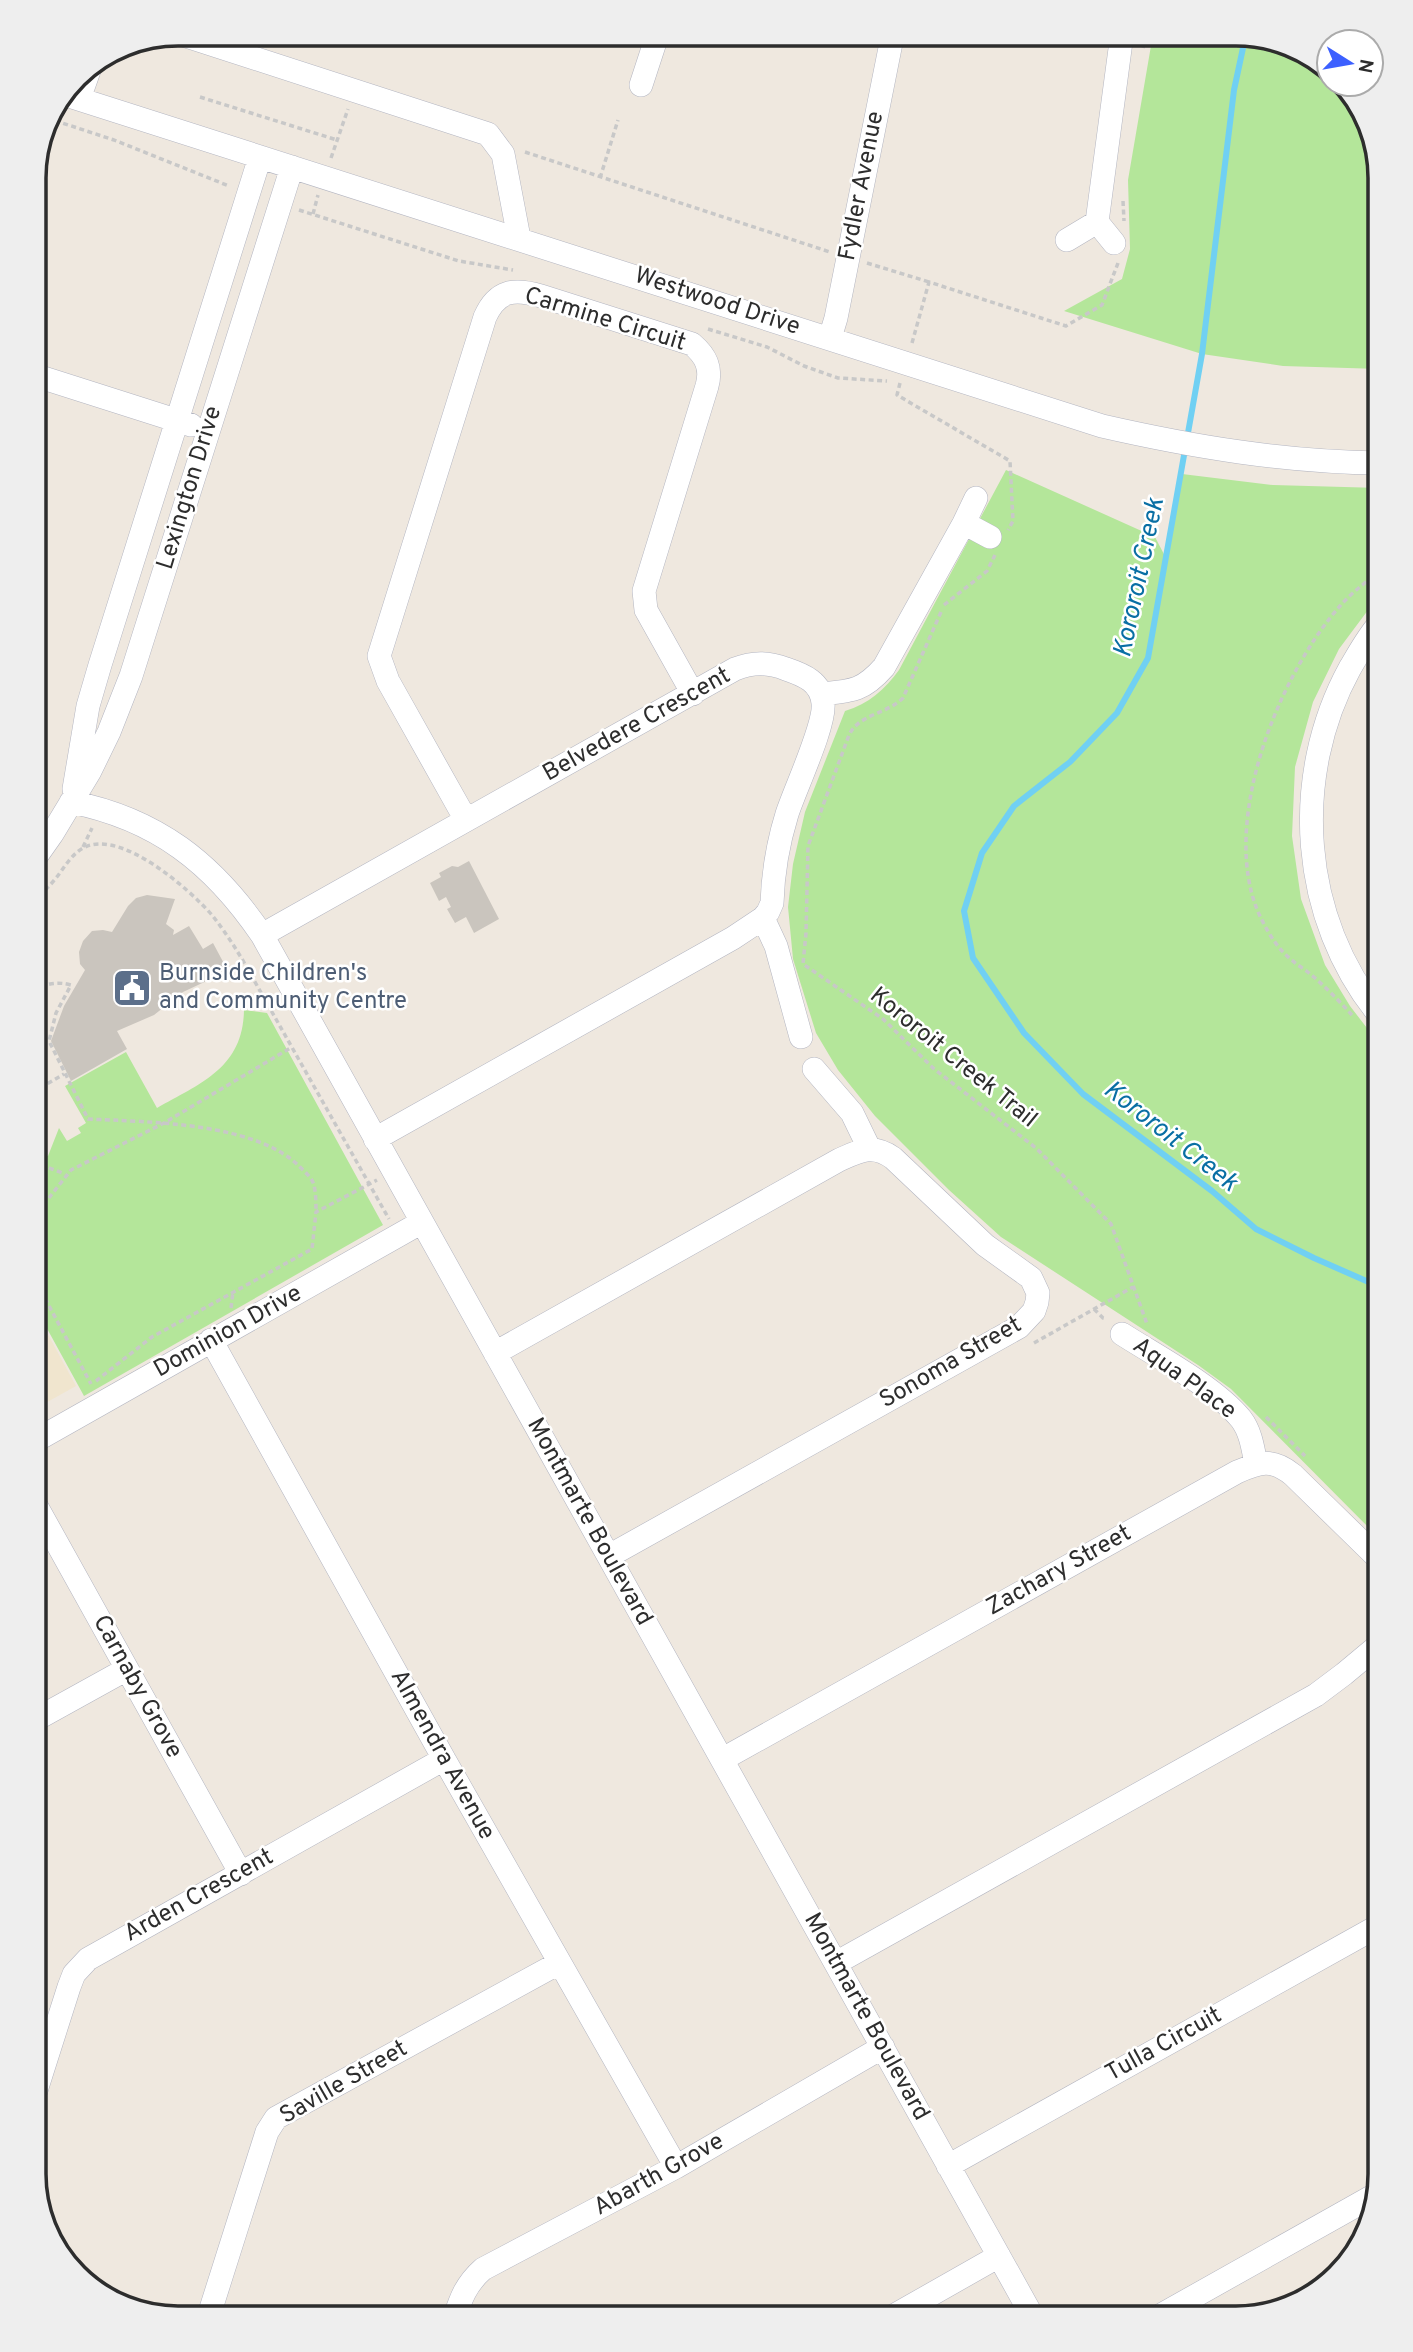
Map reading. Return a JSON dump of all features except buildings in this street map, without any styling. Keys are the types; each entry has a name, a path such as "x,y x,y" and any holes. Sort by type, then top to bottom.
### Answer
{"street":[{"path":"217,46 488,134 503,154 519,239"},
{"path":"642,85 654,46"},
{"name":"Fydler Avenue","path":"830,338 890,46"},
{"path":"1114,243 1097,222 1120,46"},
{"name":"Westwood Drive","path":"73,98 1102,426 1201,447 1306,460 1368,463"},
{"name":"Lexington Drive","path":"71,802 88,706 260,157"},
{"name":"Lexington Drive","path":"46,842 97,758 131,676 292,167"},
{"path":"1066,240 1097,222"},
{"name":"Carmine Circuit","path":"466,820 388,681 379,656 485,317 490,305 508,293 518,291 534,294 692,344 706,358 710,376 708,386 643,591 646,611 693,694"},
{"path":"46,379 208,430"},
{"path":"375,1139 733,938 763,918 771,908 775,868 786,817 823,718 821,694 852,691 870,683 884,667 976,498"},
{"path":"964,523 998,540"},
{"path":"1368,640 1356,657 1330,711 1315,774 1311,832 1318,888 1335,943 1368,1002"},
{"name":"Belvedere Crescent","path":"262,935 735,669 756,663 775,665 803,675 817,686 821,694"},
{"name":"Montmarte Boulevard","path":"71,802 123,818 191,854 231,891 262,935 1027,2306"},
{"path":"763,918 776,946 801,1037"},
{"path":"495,1353 839,1160 869,1148 852,1113 814,1069"},
{"name":"Sonoma Street","path":"609,1556 1019,1327 1034,1311 1038,1293 1031,1278 985,1245 893,1158 869,1148"},
{"name":"Dominion Drive","path":"46,1435 422,1222"},
{"name":"Aqua Place","path":"1122,1334 1213,1394 1240,1418 1252,1440 1256,1464"},
{"name":"Almendra Avenue","path":"211,1340 559,1964 676,2167"},
{"path":"1256,1464 1282,1466 1368,1548"},
{"name":"Zachary Street","path":"723,1759 1237,1472 1256,1464"},
{"name":"Carnaby Grove","path":"46,1523 241,1874"},
{"path":"836,1963 1316,1695 1368,1654"},
{"path":"46,1714 127,1669"},
{"name":"Arden Crescent","path":"46,2059 69,1987 80,1966 88,1959 444,1759"},
{"name":"Tulla Circuit","path":"948,2166 1368,1932"},
{"name":"Saville Street","path":"212,2306 267,2132 276,2118 559,1964"},
{"name":"Abarth Grove","path":"458,2306 462,2293 483,2269 676,2167 883,2047"},
{"path":"1177,2306 1365,2201"},
{"path":"910,2306 999,2256"}],"path":[{"path":"313,214 355,91"},
{"path":"200,97 338,139"},
{"path":"600,178 618,120"},
{"path":"58,121 114,139 249,192"},
{"path":"518,144 526,153 600,178 807,243 817,249 929,282"},
{"name":"Kororoit Creek Trail","path":"900,382 897,395 1010,461 1013,521 998,540 987,571 944,604 902,698 896,705 858,722 849,735 808,846 803,964 883,1019 933,1068 1036,1147 1111,1224 1145,1322 1155,1329"},
{"path":"46,888 82,849 103,843 130,852 173,878 194,896 212,915 237,951 399,1236"},
{"path":"46,985 71,985 56,1013 49,1041 88,1119 164,1123 220,1131 281,1151 309,1176 314,1185 316,1212 312,1249 152,1337 91,1384 46,1300"},
{"path":"46,1200 65,1174 164,1123 292,1047"},
{"path":"46,1084 64,1074"},
{"path":"46,1167 65,1174"},
{"path":"316,1212 393,1171"},
{"path":"1023,1349 1133,1287"},
{"path":"1266,1416 1313,1464"}],"shaded area":[{"path":"46,1331 76,1386 46,1403"}],"green space":[{"path":"1151,46 1244,46 1261,48 1294,59 1315,73 1315,98 1340,98 1354,119 1363,143 1368,178 1368,369 1283,366 1202,354 1064,311 1122,279 1130,249 1128,180"},
{"path":"1006,470 1155,537 1167,560 1182,474 1273,485 1368,488 1368,610 1339,649 1313,702 1295,767 1292,836 1301,899 1325,965 1368,1029 1368,1527 1231,1389 1001,1237 949,1190 875,1116 838,1070 816,1033 793,959 788,907 793,864 805,812 845,711 876,695 899,670"},
{"path":"244,1010 267,1013 383,1225 84,1396 46,1327 46,1155 59,1128 67,1141 81,1133 78,1128 86,1123 65,1086 126,1052 157,1108 217,1071 228,1060 242,1030"}],"waterway":[{"name":"Kororoit Creek","path":"1243,46 1234,90 1202,354 1148,658 1117,713 1070,762 1014,806 982,853 964,911 973,958 1024,1033 1083,1094 1212,1191 1256,1229 1368,1282"}],"place":[{"name":"Burnside Children's and Community Centre","path":"132,988"}]}
